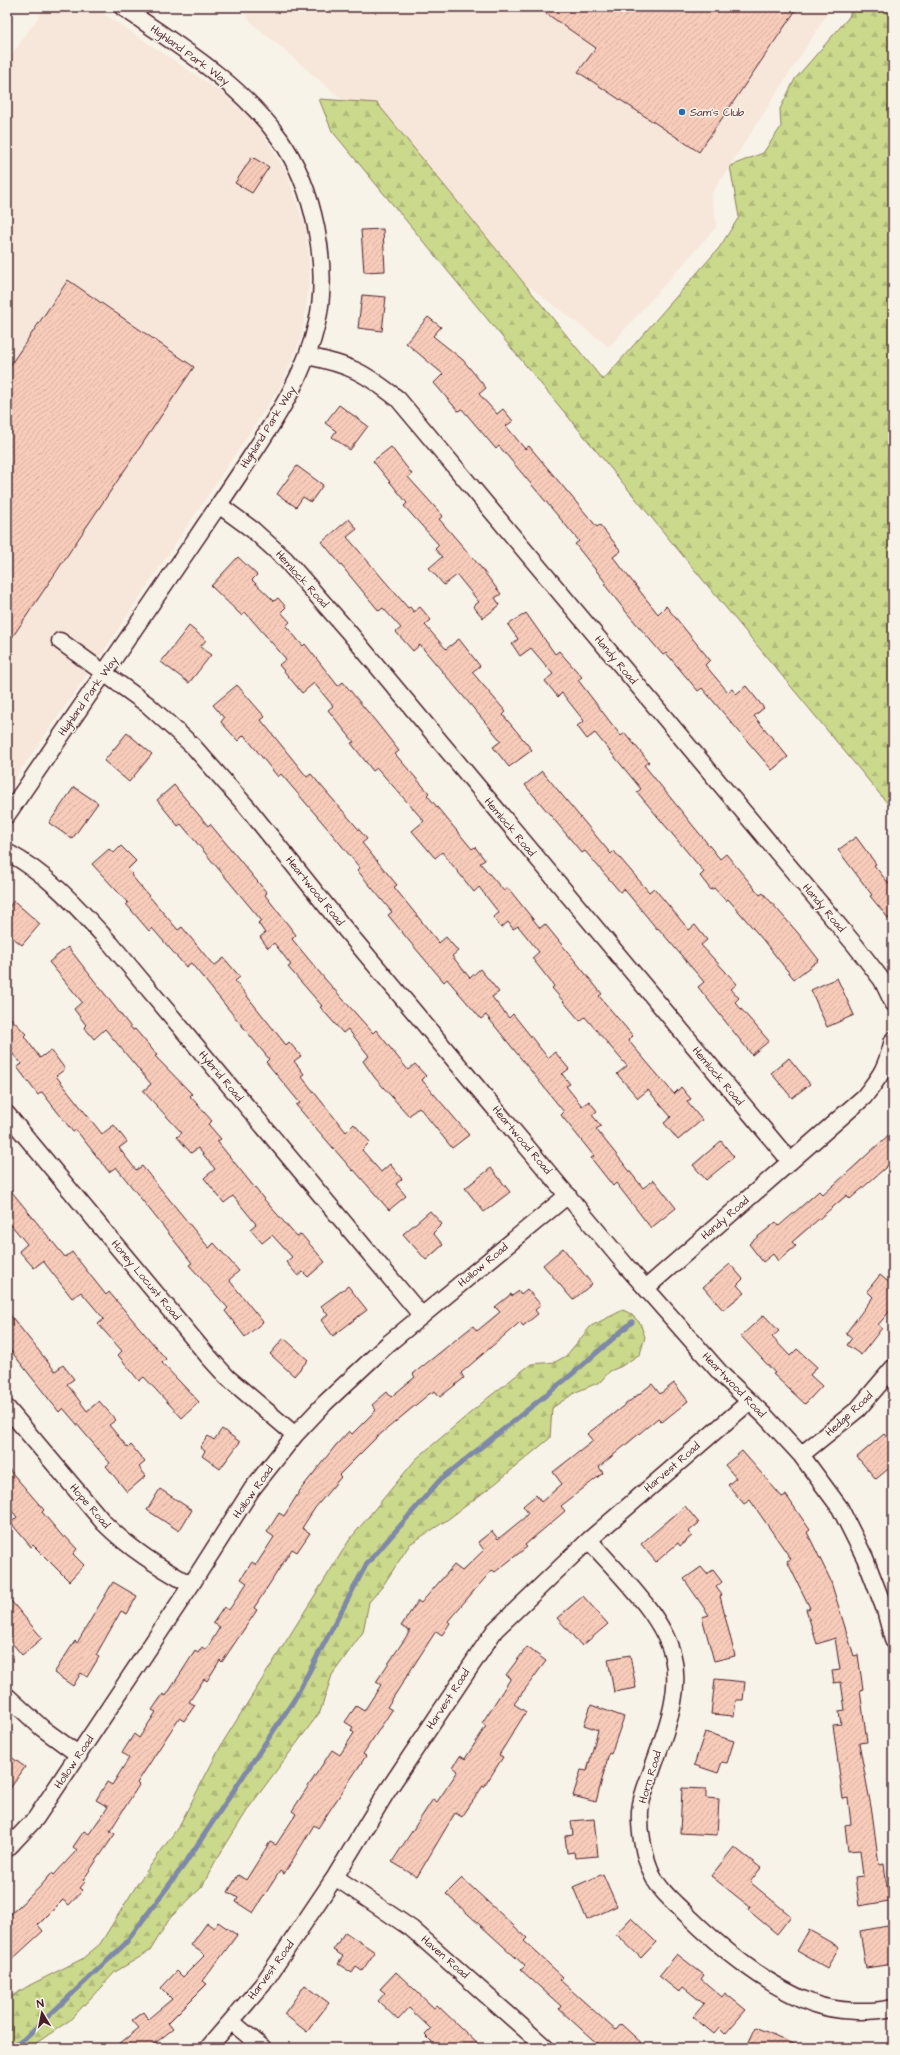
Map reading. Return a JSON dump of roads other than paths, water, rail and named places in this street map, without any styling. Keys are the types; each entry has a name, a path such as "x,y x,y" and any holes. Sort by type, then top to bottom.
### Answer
{"street":[{"name":"Highland Park Way","path":"7,815 219,505 282,410 307,356 318,323 321,257 310,201 297,169 281,140 251,103 230,83 207,65 122,7"},
{"name":"Handy Road","path":"307,356 352,367 374,380 398,399 850,939 888,975 893,1003"},
{"name":"Hemlock Road","path":"219,505 253,530 285,559 357,642 790,1161"},
{"name":"Heartwood Road","path":"60,641 148,705 194,746 247,807 340,923 646,1288 723,1376 802,1455 840,1508 865,1558 889,1609 893,1640"},
{"name":"Hybrid Road","path":"7,852 23,861 60,889 112,944 422,1316"},
{"name":"Handy Road","path":"646,1288 864,1097 879,1079 887,1065 893,1040"},
{"name":"Honey Locust Road","path":"7,1114 212,1360 265,1411 295,1435"},
{"name":"Hollow Road","path":"7,1849 36,1818 79,1756 252,1489 295,1435 325,1403 422,1316 568,1195"},
{"name":"Hedge Road","path":"802,1455 858,1409 893,1368"},
{"name":"Harvest Road","path":"208,2048 232,2022 262,1984 335,1877 386,1793 486,1641 536,1589 589,1540 749,1402"},
{"name":"Hope Road","path":"7,1408 104,1523 121,1540 142,1556 191,1585"},
{"name":"Horn Road","path":"589,1540 642,1602 662,1630 673,1658 675,1681 673,1702 664,1736 642,1797 640,1812 648,1862 653,1876 664,1893 700,1928 741,1962 794,1995 816,2004 853,2010 893,2008"},
{"path":"7,1696 42,1728 79,1756"},
{"name":"Haven Road","path":"335,1877 412,1928 546,2048"},
{"path":"232,2022 263,2048"}],"waterway":[{"path":"7,2048 23,2040 125,1944 184,1865 294,1700 366,1565 440,1480 571,1375 632,1322"}],"place":[{"name":"Sam's Club","path":"682,112"}]}
